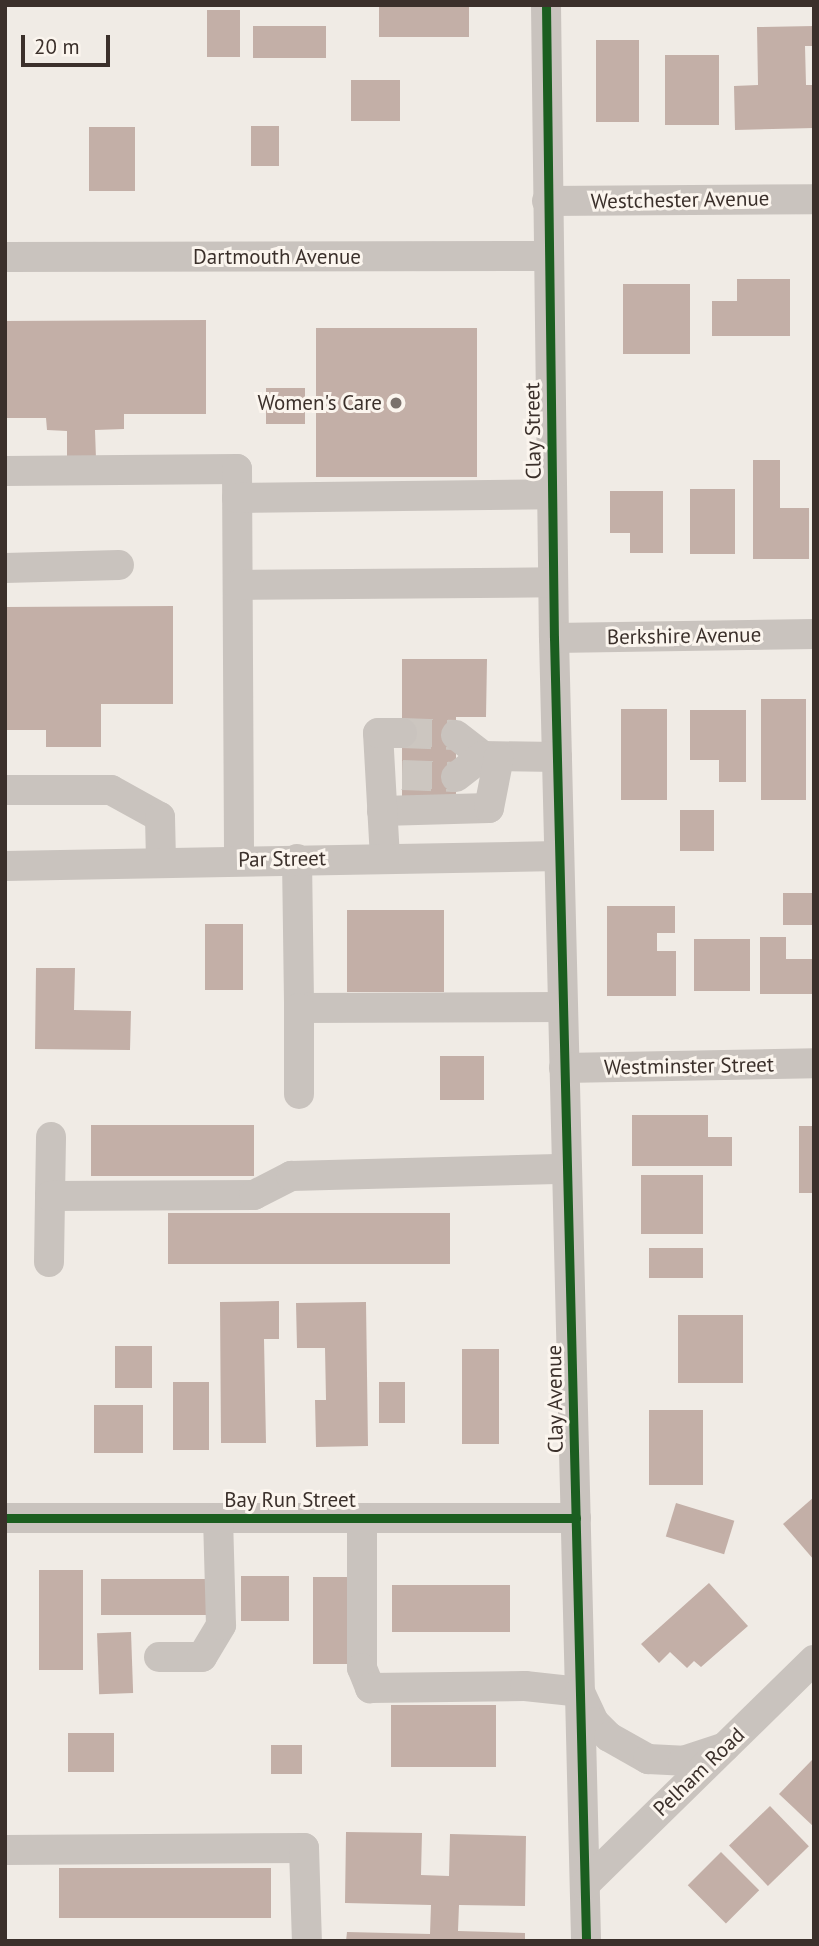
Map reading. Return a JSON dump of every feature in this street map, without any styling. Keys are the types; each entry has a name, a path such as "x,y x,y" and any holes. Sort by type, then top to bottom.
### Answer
{"street":[{"name":"Clay Street","path":"546,5 559,856"},
{"name":"Westchester Avenue","path":"547,201 814,199"},
{"name":"Dartmouth Avenue","path":"5,257 548,256"},
{"path":"5,471 237,469 239,860"},
{"path":"237,498 552,494"},
{"path":"5,568 119,565"},
{"path":"238,585 553,582"},
{"name":"Berkshire Avenue","path":"554,638 814,634"},
{"path":"385,858 382,811 390,775 378,733 401,733"},
{"path":"456,735 491,756 556,757"},
{"path":"456,777 491,756"},
{"path":"489,857 491,756"},
{"path":"5,790 111,790 160,817 161,861"},
{"path":"382,811 489,808"},
{"name":"Par Street","path":"5,866 161,861 559,856"},
{"name":"Clay Avenue","path":"559,856 586,1941"},
{"path":"297,859 299,1094"},
{"path":"299,1008 563,1007"},
{"name":"Westminster Street","path":"564,1068 814,1063"},
{"path":"49,1262 51,1137"},
{"path":"50,1196 254,1195 291,1175 567,1169"},
{"name":"Bay Run Street","path":"5,1518 576,1518"},
{"path":"159,1657 202,1657 221,1625 218,1518"},
{"path":"362,1518 362,1668 370,1688 524,1686 580,1692 594,1722 609,1737 648,1759 683,1761 725,1746"},
{"name":"Pelham Road","path":"585,1884 814,1660"},
{"path":"5,1850 304,1848 307,1941"}],"building":[{"path":"379,5 469,5 469,37 379,37"},
{"path":"207,10 240,10 240,57 207,57"},
{"path":"253,26 326,26 326,58 253,58"},
{"path":"814,26 814,46 805,46 806,85 814,85 814,128 735,130 734,86 758,85 757,27"},
{"path":"596,40 639,40 639,122 596,122"},
{"path":"665,55 719,55 719,125 665,125"},
{"path":"351,80 400,80 400,121 351,121"},
{"path":"251,126 279,126 279,166 251,166"},
{"path":"89,127 135,127 135,191 89,191"},
{"path":"737,279 790,279 790,336 712,336 712,301 737,301"},
{"path":"623,284 690,284 690,354 623,354"},
{"path":"206,320 206,414 124,414 124,429 95,430 96,459 67,460 67,431 47,430 46,418 5,418 5,321"},
{"name":"Women's Care","path":"316,328 477,328 477,477 316,477"},
{"path":"266,388 305,388 305,424 266,424"},
{"path":"753,460 780,460 780,508 809,508 809,559 753,559"},
{"path":"690,489 735,489 735,554 690,554"},
{"path":"610,491 663,491 663,553 630,553 630,533 610,533"},
{"path":"173,606 173,704 101,704 101,747 46,747 46,730 5,730 5,607"},
{"path":"402,659 487,659 486,717 456,717 456,803 402,802"},
{"path":"761,699 806,699 806,800 761,800"},
{"path":"621,709 667,709 667,800 621,800"},
{"path":"690,710 746,710 746,782 719,782 719,760 690,760"},
{"path":"680,810 714,810 714,851 680,851"},
{"path":"783,893 814,893 814,925 783,925"},
{"path":"607,906 675,906 675,933 657,933 657,951 676,951 676,996 607,996"},
{"path":"347,910 444,910 444,992 347,992"},
{"path":"205,924 243,924 243,990 205,990"},
{"path":"760,937 786,937 786,959 814,959 814,994 760,994"},
{"path":"694,939 750,939 750,991 694,991"},
{"path":"36,968 75,968 74,1010 131,1011 130,1050 35,1049"},
{"path":"440,1056 484,1056 484,1100 440,1100"},
{"path":"632,1115 708,1115 708,1137 732,1137 732,1166 632,1166"},
{"path":"91,1125 254,1125 254,1176 91,1176"},
{"path":"799,1126 814,1126 814,1193 799,1193"},
{"path":"641,1175 703,1175 703,1234 641,1234"},
{"path":"168,1213 450,1213 450,1264 168,1264"},
{"path":"649,1248 703,1248 703,1278 649,1278"},
{"path":"279,1301 279,1339 264,1339 266,1443 221,1443 220,1302"},
{"path":"366,1302 368,1446 316,1447 315,1400 326,1400 325,1348 297,1348 296,1303"},
{"path":"678,1315 743,1315 743,1383 678,1383"},
{"path":"115,1346 152,1346 152,1388 115,1388"},
{"path":"462,1349 499,1349 499,1444 462,1444"},
{"path":"173,1382 209,1382 209,1450 173,1450"},
{"path":"379,1382 405,1382 405,1423 379,1423"},
{"path":"94,1405 143,1405 143,1453 94,1453"},
{"path":"649,1410 703,1410 703,1485 649,1485"},
{"path":"814,1497 814,1560 783,1524"},
{"path":"676,1503 734,1521 724,1554 666,1536"},
{"path":"39,1570 83,1570 83,1670 39,1670"},
{"path":"241,1576 289,1576 289,1621 241,1621"},
{"path":"313,1577 353,1577 353,1664 313,1664"},
{"path":"101,1579 213,1579 213,1615 101,1615"},
{"path":"709,1583 748,1626 701,1667 694,1661 687,1668 670,1652 659,1663 641,1644"},
{"path":"392,1585 510,1585 510,1632 392,1632"},
{"path":"131,1632 133,1693 99,1694 97,1633"},
{"path":"391,1705 496,1705 496,1767 391,1767"},
{"path":"68,1733 114,1733 114,1772 68,1772"},
{"path":"271,1745 302,1745 302,1774 271,1774"},
{"path":"814,1761 814,1827 779,1794"},
{"path":"770,1806 809,1846 768,1886 729,1846"},
{"path":"346,1832 422,1833 421,1875 449,1876 450,1834 526,1836 525,1906 459,1905 458,1931 525,1933 525,1941 346,1941 347,1932 430,1934 431,1905 345,1903"},
{"path":"721,1852 759,1890 726,1923 688,1885"},
{"path":"59,1868 271,1868 271,1918 59,1918"}],"tunnel":[{"path":"402,733 456,735"},
{"path":"402,775 456,777"}],"cycle path":[{"path":"546,5 554,638 586,1941"},
{"path":"5,1518 576,1518"}],"place":[{"name":"Women's Care","path":"396,403"}]}
